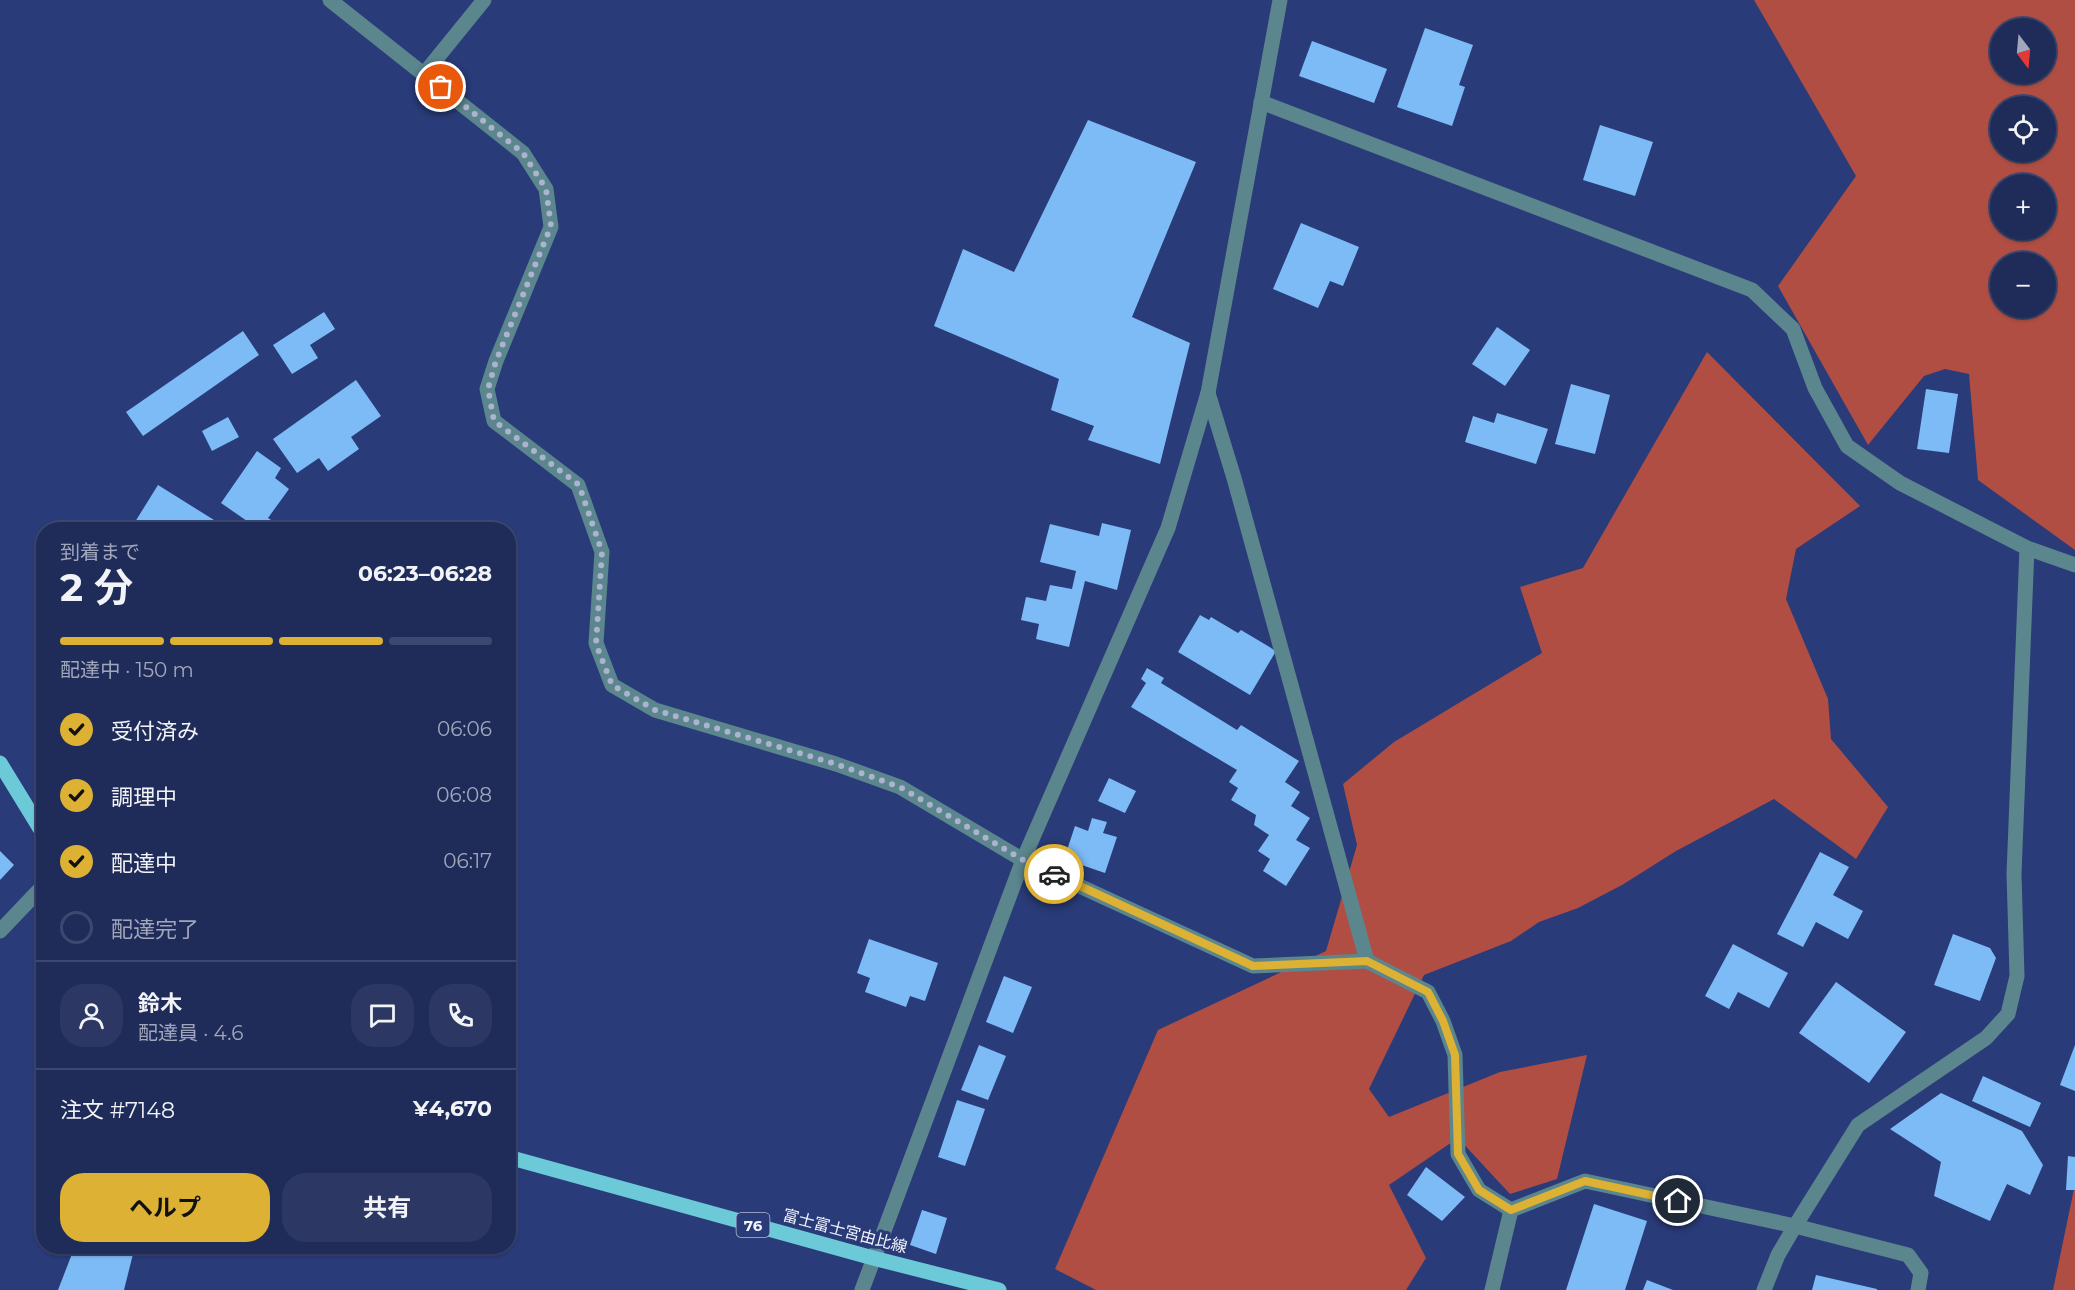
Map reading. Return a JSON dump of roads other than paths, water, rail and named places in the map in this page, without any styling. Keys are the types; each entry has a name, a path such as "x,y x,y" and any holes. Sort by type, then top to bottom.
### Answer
{"main road":[{"path":"0,763 36,822"},
{"name":"富士富士宮由比線","path":"516,1159 873,1258 999,1290"}],"street":[{"path":"330,0 523,153 546,189 551,226 496,361 488,389 494,421 579,485 602,552 596,644 612,685 655,710 836,764 900,787 1023,860 1253,966 1367,961 1428,992 1443,1021 1455,1055 1458,1154 1479,1190 1511,1210"},
{"path":"424,74 484,0"},
{"path":"862,1290 1023,860 1168,528 1208,393 1280,0"},
{"path":"1261,102 1752,290 1792,329 1815,388 1847,446 1900,483 2027,548 2075,564"},
{"path":"1208,393 1234,478 1367,961"},
{"path":"1764,1290 1778,1255 1794,1226 1858,1125 1986,1038 2008,1014 2017,976 2014,874 2027,548"},
{"path":"0,931 36,893"},
{"path":"1511,1210 1585,1181 1794,1226 1908,1255 1921,1273 1918,1290"},
{"path":"1492,1290 1511,1210"}]}
